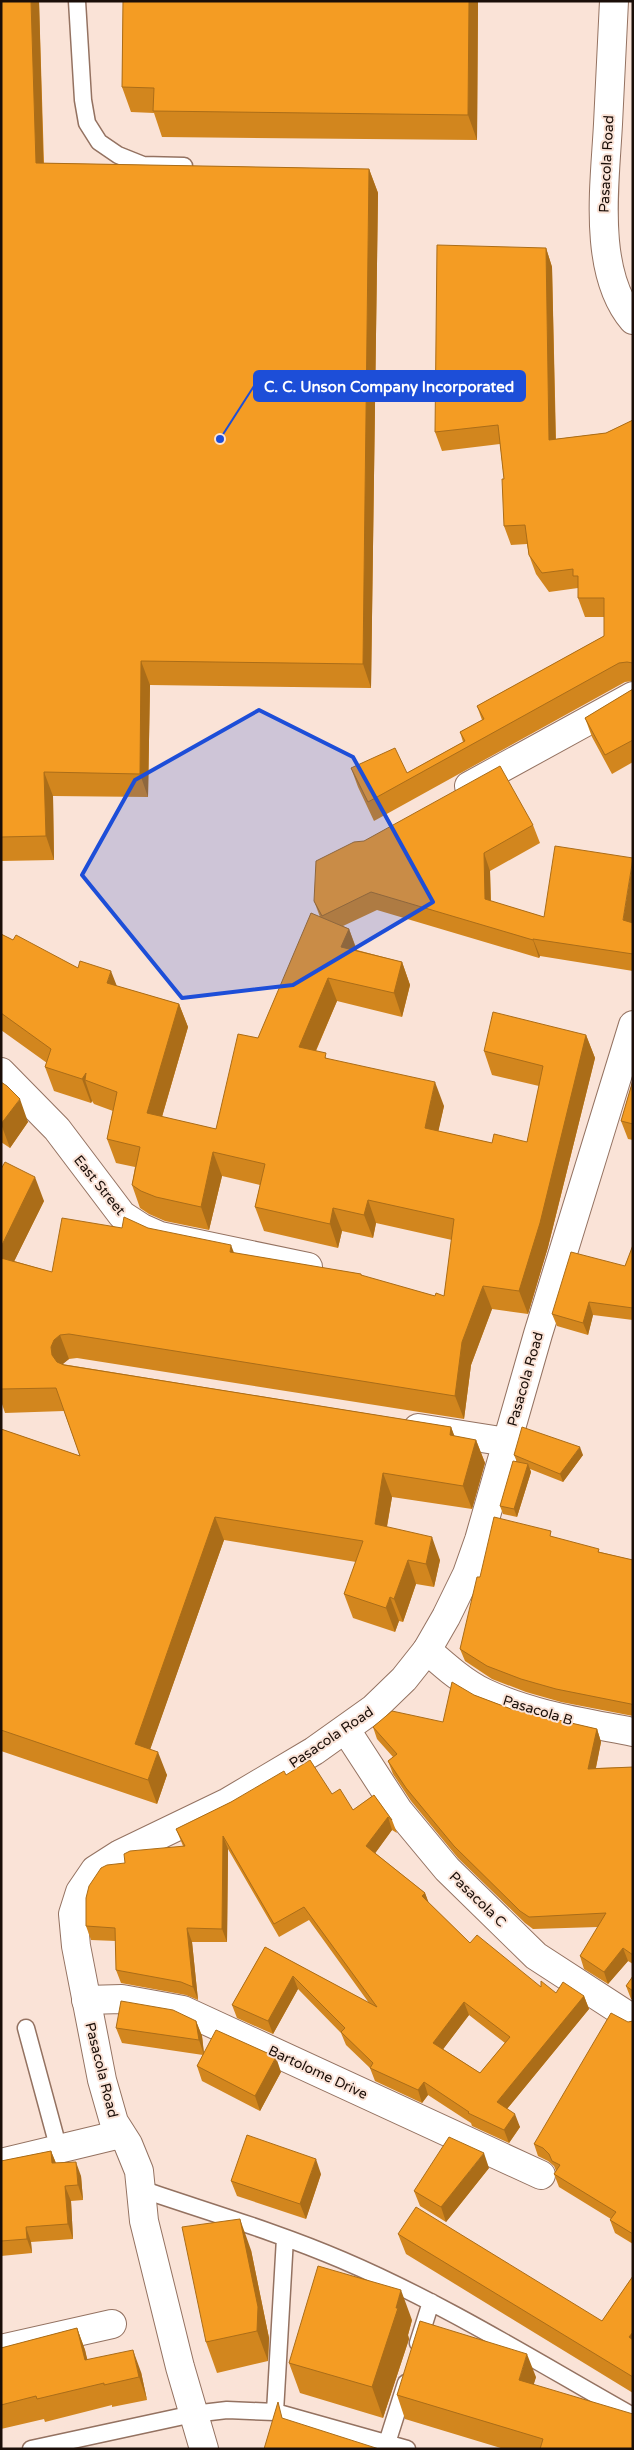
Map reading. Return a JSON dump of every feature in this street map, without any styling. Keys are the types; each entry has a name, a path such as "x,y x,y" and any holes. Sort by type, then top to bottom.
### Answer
{"street":[{"name":"Pasacola Road","path":"614,1 604,218 611,278 626,313 633,320"},
{"path":"450,797 633,696"},
{"name":"Pasacola Road","path":"204,2449 180,2367 144,2221 135,2157 114,2122 102,2080 76,1946 73,1914 80,1892 95,1870 120,1854 228,1802 293,1764 350,1738 373,1709 404,1679 427,1650 467,1574 507,1442 625,1077 633,1026"},
{"name":"East Street","path":"1,1072 57,1129 122,1215 142,1228 160,1236 317,1268"},
{"path":"396,1424 507,1442"},
{"name":"Pasacola B","path":"427,1650 483,1692 522,1708 559,1718 633,1732"},
{"name":"Pasacola C","path":"350,1738 398,1810 447,1869 536,1956 633,2019"},
{"name":"Bartolome Drive","path":"86,2000 122,1998 182,2010 541,2175"},
{"path":"1,2163 120,2134"},
{"path":"1,2349 112,2324"}],"lane":[{"path":"76,1 83,100 88,123 99,142 118,155 143,164 198,166"},
{"path":"26,2028 59,2150"},
{"path":"141,2189 286,2238 341,2260 431,2302 633,2416"},
{"path":"275,2412 286,2238"},
{"path":"388,2443 431,2302"},
{"path":"31,2449 193,2414 227,2410 275,2412 406,2449"}],"highlighted area":[{"path":"259,710 353,757 433,902 293,985 182,998 82,875 135,780"}],"building":[{"path":"1,1 31,1 36,163 369,169 363,664 141,661 140,774 44,772 46,836 1,837"},
{"path":"123,1 469,1 468,115 153,111 154,88 122,87"},
{"path":"437,245 546,248 549,440 606,433 633,420 633,663 619,663 368,802 351,768 395,748 407,773 465,741 460,732 484,719 477,706 604,636 604,598 578,598 578,576 573,576 573,569 542,573 529,555 525,525 504,526 502,479 504,479 498,425 435,432"},
{"path":"633,689 633,740 605,755 585,718"},
{"path":"500,766 533,825 484,853 485,899 544,917 555,846 633,858 623,920 633,923 633,954 533,940 371,892 322,916 314,901 316,861 354,842 364,841"},
{"path":"311,913 349,929 341,947 402,962 394,993 328,978 299,1047 326,1053 325,1058 435,1082 425,1128 492,1143 494,1134 527,1142 543,1066 484,1051 493,1012 586,1035 540,1223 519,1291 483,1286 462,1342 455,1396 69,1334 60,1335 54,1340 51,1347 52,1355 57,1362 64,1365 451,1427 450,1435 476,1440 463,1486 383,1473 375,1524 432,1537 426,1564 408,1560 394,1599 390,1597 386,1608 344,1594 363,1541 215,1517 135,1744 158,1752 148,1780 1,1730 1,1429 80,1456 56,1388 1,1389 1,1258 52,1272 62,1218 122,1228 124,1217 148,1228 231,1245 230,1252 361,1274 435,1296 436,1293 444,1296 454,1219 368,1200 364,1215 333,1208 330,1224 255,1207 265,1164 213,1152 201,1207 156,1197 141,1191 132,1185 140,1147 107,1139 117,1092 85,1080 86,1073 82,1079 45,1067 51,1049 1,1013 1,934 13,940 16,935 78,968 80,961 111,971 107,983 179,1004 147,1113 216,1129 238,1034 258,1038"},
{"path":"633,1080 633,1124 621,1121"},
{"path":"1,1082 20,1099 1,1124"},
{"path":"5,1162 35,1177 1,1247 1,1169"},
{"path":"633,1245 633,1308 589,1302 583,1323 552,1314 571,1252 625,1266"},
{"path":"522,1427 580,1447 560,1474 514,1455"},
{"path":"513,1461 528,1464 514,1509 500,1506"},
{"path":"494,1517 551,1531 550,1536 599,1549 598,1552 633,1560 633,1705 556,1689 521,1679 487,1666 460,1649"},
{"path":"452,1682 474,1695 511,1709 597,1729 588,1769 633,1767 633,1955 623,1948 604,1972 580,1956 606,1913 529,1917 520,1911 454,1846 406,1788 388,1761 397,1754 373,1727 392,1711 443,1722"},
{"path":"310,1760 332,1794 340,1789 353,1810 374,1795 392,1820 388,1817 366,1846 425,1893 422,1896 470,1943 477,1935 541,1987 541,1981 556,1993 563,1982 584,1996 497,2102 515,2114 504,2130 468,2113 424,2082 418,2090 370,2068 373,2063 341,2032 345,2028 293,1976 268,2021 232,2005 265,1947 377,2007 304,1907 274,1924 223,1836 222,1929 187,1928 193,1987 181,1982 116,1970 115,1928 86,1926 86,1898 89,1886 101,1868 107,1865 125,1863 124,1854 130,1851 185,1846 176,1829 231,1802 284,1771 286,1775","holes":["464,2002 510,2037 480,2073 433,2043"]},
{"path":"633,1976 633,1991 626,1986"},
{"path":"121,2001 173,2010 196,2021 199,2040 116,2028"},
{"path":"611,2013 628,2022 633,2021 633,2234 610,2220 616,2212 554,2174 560,2165 552,2161 549,2154 543,2148 534,2144"},
{"path":"216,2030 276,2057 255,2096 197,2066"},
{"path":"247,2135 316,2159 300,2204 231,2181"},
{"path":"449,2137 484,2153 441,2207 414,2191"},
{"path":"51,2151 52,2163 76,2162 78,2185 65,2186 68,2224 26,2227 27,2239 1,2241 1,2161"},
{"path":"416,2207 602,2321 633,2276 633,2332 629,2337 633,2340 633,2377 398,2234"},
{"path":"240,2219 258,2307 257,2331 206,2342 182,2227"},
{"path":"318,2266 401,2290 396,2308 398,2308 372,2387 289,2363"},
{"path":"420,2321 527,2354 519,2380 633,2414 633,2449 540,2449 543,2439 397,2395"},
{"path":"77,2328 85,2360 133,2350 139,2377 104,2385 104,2383 37,2399 36,2396 1,2405 1,2348"},
{"path":"278,2402 282,2418 379,2449 264,2449"}],"place":[{"name":"C. C. Unson Company Incorporated","path":"220,439"}]}
